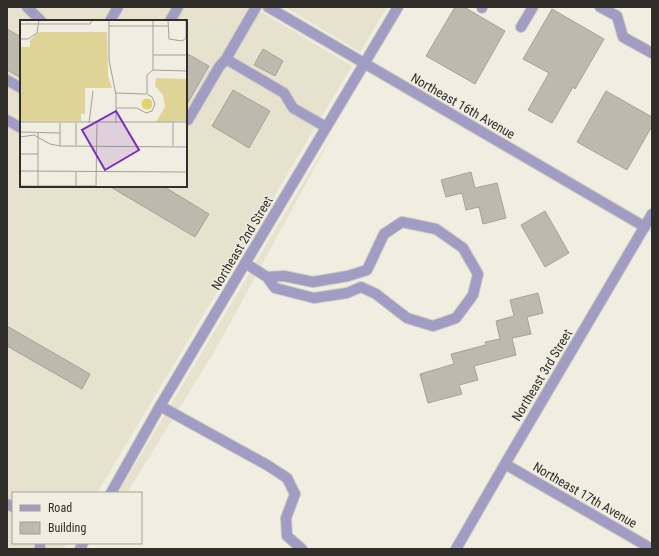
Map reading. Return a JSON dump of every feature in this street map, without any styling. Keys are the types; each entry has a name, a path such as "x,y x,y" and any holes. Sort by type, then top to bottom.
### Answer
{"street":[{"path":"27,7 41,20"},
{"path":"111,20 118,7"},
{"path":"171,20 178,7"},
{"path":"188,120 256,7"},
{"name":"Northeast 16th Avenue","path":"268,7 645,227"},
{"name":"Northeast 2nd Street","path":"112,492 160,406 398,7"},
{"path":"521,27 533,7"},
{"path":"600,7 617,16 623,37 652,53"},
{"path":"226,59 284,93 293,108 326,127"},
{"path":"7,80 20,87"},
{"path":"7,120 20,127"},
{"name":"Northeast 3rd Street","path":"456,549 652,214"},
{"path":"245,263 267,277 275,288 314,298 347,293 361,286 376,294 407,318 433,326 456,318 473,295 478,274 463,248 436,229 402,222 384,234 367,270 348,276 313,282 284,276 267,277"},
{"path":"160,406 267,465 287,478 295,494 286,518 288,536 302,549"},
{"name":"Northeast 17th Avenue","path":"505,464 652,549"}],"shaded area":[{"path":"7,7 253,7 352,66 98,492 12,492 12,544 66,544 63,549 7,549"},
{"path":"285,7 387,7 360,52"},
{"path":"339,123 217,347 128,492 119,492"}],"building":[{"path":"455,7 464,7 505,31 475,84 426,56"},
{"path":"552,9 604,39 575,89 573,87 552,123 528,110 549,73 523,59"},
{"path":"7,29 20,36 20,77 7,70"},
{"path":"263,49 283,61 275,76 254,65"},
{"path":"187,54 209,66 187,104"},
{"path":"233,90 270,111 249,148 212,126"},
{"path":"606,91 652,117 652,126 627,170 577,142"},
{"path":"471,172 475,188 497,183 506,218 483,224 479,207 466,210 462,193 446,197 441,180"},
{"path":"111,187 165,187 209,214 195,237"},
{"path":"545,211 569,253 545,267 521,225"},
{"path":"538,293 543,313 527,317 531,334 512,338 516,355 474,366 478,380 459,385 462,394 428,403 420,374 454,364 451,354 486,345 485,342 500,339 496,321 514,316 510,300"},
{"path":"7,326 90,374 82,389 7,346"}]}
